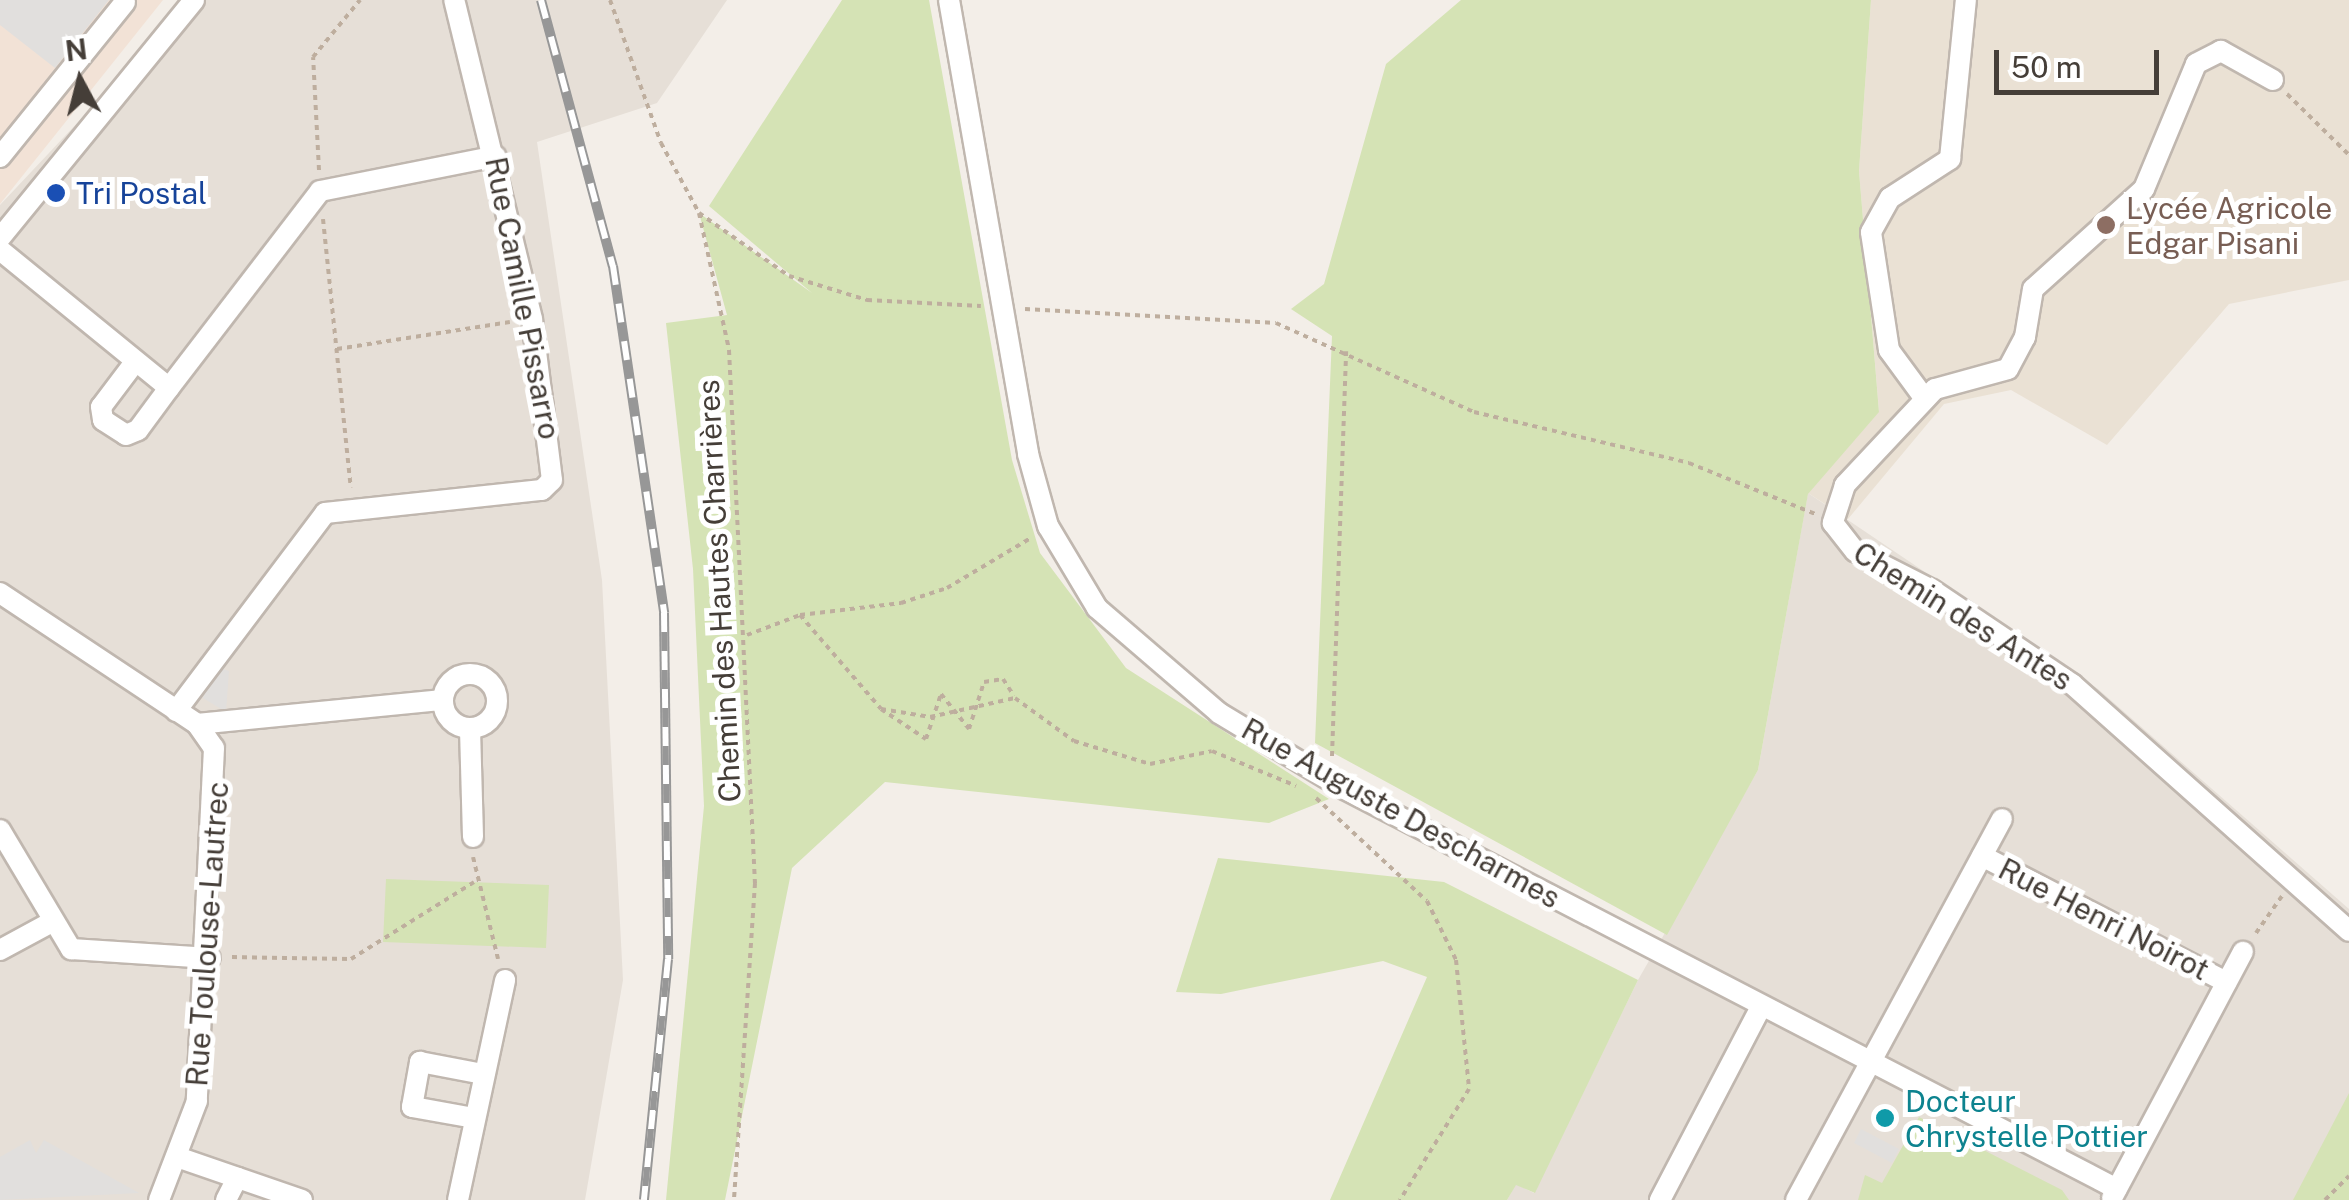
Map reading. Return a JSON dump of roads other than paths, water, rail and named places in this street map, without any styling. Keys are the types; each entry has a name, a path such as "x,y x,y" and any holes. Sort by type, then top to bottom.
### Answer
{"street":[{"path":"0,238 194,0"},
{"name":"Rue Camille Pissarro","path":"176,712 313,524 352,508 542,490 552,480 532,319 496,156 454,0"},
{"name":"Rue Auguste Descharmes","path":"949,0 1009,372 1048,526 1097,608 1155,664 1331,780 2114,1194"},
{"path":"1966,0 1950,160 1890,198 1872,232 1889,350 1925,399 2008,369 2025,338 2033,290 2144,188 2196,64 2222,51 2274,80"},
{"path":"0,157 125,2"},
{"path":"135,362 100,407 103,420 126,435 138,430 320,191 496,156"},
{"path":"0,250 169,388"},
{"name":"Chemin des Antes","path":"1925,399 1845,485 1833,523 1855,551 1932,590 2072,684 2349,930"},
{"path":"0,593 196,724 443,700"},
{"path":"456,678 490,682 496,708 470,729 448,717 443,700 456,678"},
{"name":"Rue Toulouse-Lautrec","path":"160,1200 180,1158 197,1101 210,958 219,785 211,739 196,724"},
{"path":"470,729 472,837"},
{"name":"Rue Henri Noirot","path":"1796,1200 2002,819"},
{"path":"0,830 6,852 71,949 210,958"},
{"name":"Rue Henri Noirot","path":"1982,856 2226,982"},
{"path":"0,950 50,923"},
{"name":"Rue Henri Noirot","path":"2114,1194 2243,952"},
{"path":"458,1200 504,980"},
{"path":"1660,1200 1760,1009"},
{"path":"474,1118 412,1106 420,1062 483,1074"},
{"path":"180,1158 302,1200"},
{"path":"226,1200 236,1178"}],"railway":[{"path":"541,0 613,266 664,613 668,959 644,1200"}],"place":[{"name":"Tri Postal","path":"56,193"},
{"name":"Lycée Agricole Edgar Pisani","path":"2106,225"},
{"name":"Docteur Chrystelle Pottier","path":"1885,1118"}]}
